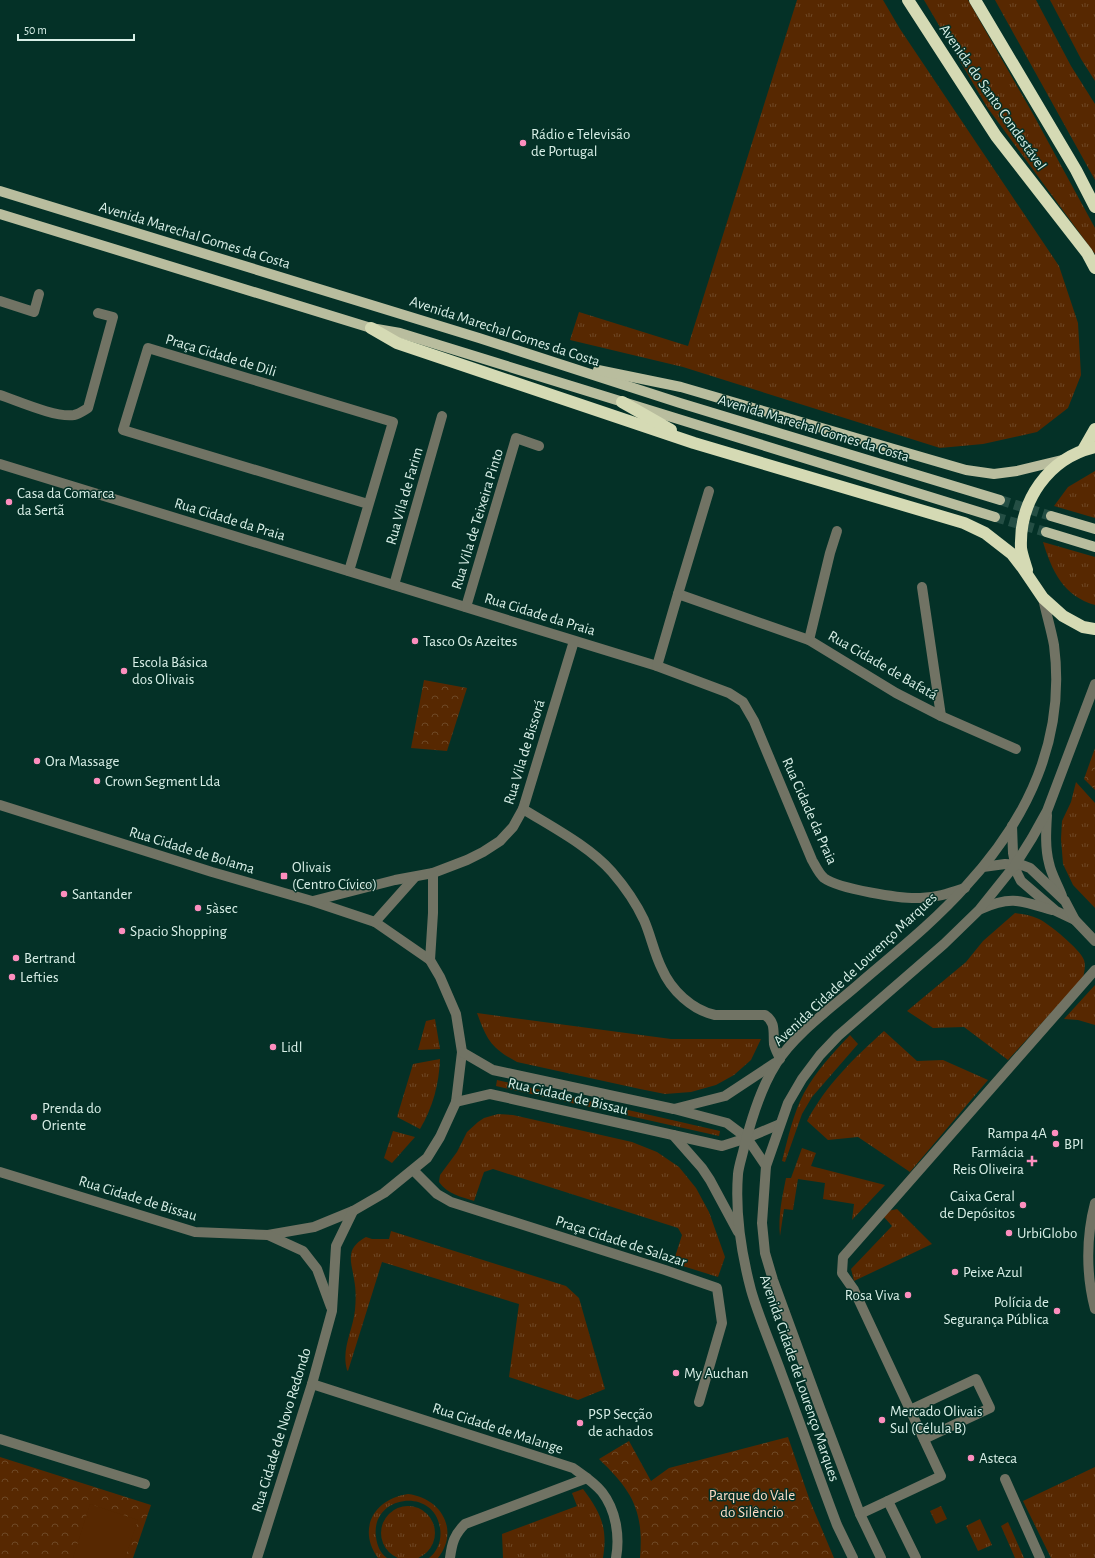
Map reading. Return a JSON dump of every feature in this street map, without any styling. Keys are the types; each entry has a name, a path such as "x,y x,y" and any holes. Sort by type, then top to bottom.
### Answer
{"highway":[{"name":"Avenida do Santo Condestável","path":"908,0 996,136 1087,253 1095,268"},
{"name":"Avenida do Santo Condestável","path":"975,0 1076,170 1095,207"},
{"path":"371,328 397,344 694,443 964,523 985,533 1012,554 1043,598 1063,616 1083,627 1095,629"},
{"path":"622,402 694,443"},
{"path":"1083,450 1095,429"},
{"path":"1030,579 1021,549 1024,516 1037,485 1062,460 1083,450 1095,447"}],"main road":[{"name":"Avenida Marechal Gomes da Costa","path":"0,191 556,362 680,403 1000,500"},
{"path":"0,214 371,328 400,333 995,517"},
{"path":"556,362 681,386 966,470 994,474 1017,471 1062,460"},
{"path":"1051,516 1095,529"},
{"path":"1046,532 1095,547"}],"street":[{"path":"0,301 34,312 39,294"},
{"path":"0,395 63,415 76,415 88,408 113,317 98,313"},
{"name":"Praça Cidade de Dili","path":"348,571 393,422 148,348 123,430 368,504"},
{"name":"Rua Vila de Farim","path":"394,585 442,416"},
{"name":"Rua Vila de Teixeira Pinto","path":"466,607 516,438 540,446"},
{"name":"Rua Cidade da Praia","path":"0,464 657,666 729,693 743,702 754,721 812,860 824,877 843,886 903,898 921,898 942,895 965,888"},
{"path":"657,666 709,491"},
{"name":"Rua Cidade de Bafatá","path":"810,640 830,554 837,532"},
{"name":"Rua Cidade de Bafatá","path":"922,587 941,716"},
{"name":"Rua Cidade de Bafatá","path":"678,594 810,640 896,693 941,716 1016,749"},
{"name":"Avenida Cidade de Lourenço Marques","path":"853,1558 836,1525 752,1291 739,1233 738,1175 753,1114 766,1083 778,1060 805,1031 934,918 965,888 983,867 1025,805 1040,768 1050,737 1054,716 1056,690 1054,644 1043,598"},
{"name":"Rua Vila de Bissorá","path":"312,902 395,880 433,873 483,852 500,841 513,827 523,809 574,640"},
{"name":"Avenida Cidade de Lourenço Marques","path":"881,1558 860,1514 773,1280 765,1253 762,1223 766,1166 788,1103 802,1078 820,1055 838,1036 944,944 979,910 1015,864 1047,811 1095,684"},
{"name":"Rua Cidade de Bolama","path":"0,805 375,922"},
{"path":"523,809 592,854 611,872 630,895 644,920 662,970 674,989 690,1003 715,1016 765,1015 769,1018 772,1022 774,1045 778,1060"},
{"path":"1047,811 1046,834 1047,858 1049,865 1075,920 1095,941"},
{"path":"1012,826 1015,864 1021,881 1056,911"},
{"path":"983,867 1015,864 1030,868 1065,901"},
{"path":"430,960 433,913 433,873"},
{"path":"375,922 415,877"},
{"path":"979,910 995,902 1020,900 1056,911 1075,920"},
{"name":"Rua Cidade de Bissau","path":"0,1172 195,1232 268,1235 314,1226 354,1211 384,1194 427,1158 440,1137 456,1102 462,1052 456,1014 440,977 430,960 375,922"},
{"path":"860,1514 941,1476 854,1290 842,1273 843,1258 1095,970"},
{"name":"Rua Cidade de Bissau","path":"462,1052 493,1070 674,1109 727,1123 747,1138 766,1166"},
{"name":"Rua Cidade de Bissau","path":"674,1109 725,1096 778,1060"},
{"name":"Rua Cidade de Bissau","path":"456,1102 490,1094 722,1146 747,1138 780,1124"},
{"path":"673,1135 702,1168 739,1233"},
{"name":"Praça Cidade de Salazar","path":"413,1170 437,1194 451,1202 665,1270 716,1288 722,1323 699,1402"},
{"path":"1095,1203 1088,1247 1090,1290 1095,1308"},
{"name":"Rua Cidade de Novo Redondo","path":"257,1558 312,1384 332,1311 336,1246 354,1211"},
{"path":"268,1235 303,1251 317,1269 332,1311"},
{"path":"910,1410 976,1379 990,1408 924,1440"},
{"name":"Rua Cidade de Malange","path":"312,1384 573,1468 587,1478 602,1493 612,1512 617,1531 616,1558"},
{"path":"0,1439 145,1484"},
{"path":"450,1558 453,1539 457,1531 465,1524 587,1478"},
{"path":"1006,1479 1040,1558"},
{"path":"888,1500 916,1558"}],"green space":[{"path":"797,0 883,0 900,29 1059,266 1078,323 1081,375 1068,408 1037,432 983,444 940,448 683,367 570,340 579,312 688,346"},
{"path":"924,0 968,0 1033,114 1095,228 1095,254 987,107"},
{"path":"995,0 1036,0 1071,66 1095,104 1095,180"},
{"path":"1050,0 1095,0 1095,81 1081,59"},
{"path":"1095,471 1095,518 1054,506 1068,487"},
{"path":"1043,542 1095,557 1095,605 1084,601 1075,595 1060,581 1050,563"},
{"path":"424,680 467,688 447,751 411,748"},
{"path":"1095,748 1095,790 1084,779"},
{"path":"1076,782 1095,803 1095,908 1073,885 1063,864 1061,839 1062,821 1071,802"},
{"path":"1015,913 1036,918 1056,931 1082,956 1085,962 1085,967 1083,978 1008,1060 964,1027 933,1028 907,1011 966,962 983,941"},
{"path":"1095,985 1095,1025 1078,1020 1064,1019"},
{"path":"477,1013 671,1039 761,1039 751,1060 734,1075 716,1085 691,1092 665,1094 517,1062 501,1052 491,1042 487,1037"},
{"path":"435,1019 440,1049 418,1050 426,1021"},
{"path":"884,1031 917,1061 943,1060 988,1080 910,1172 858,1137 828,1140 807,1121 823,1096 841,1073"},
{"path":"850,1035 858,1044 812,1097 802,1114 785,1162 782,1161 794,1118 804,1093 819,1070"},
{"path":"440,1059 434,1095 425,1121 420,1129 397,1117 413,1064"},
{"path":"497,1080 720,1131 719,1136 496,1086"},
{"path":"498,1114 513,1115 632,1142 657,1152 679,1167 696,1188 709,1212 725,1257 718,1277 673,1263 682,1235 678,1228 493,1169 484,1172 474,1201 446,1189 439,1182 440,1175 457,1152 467,1132 484,1118"},
{"path":"393,1131 415,1137 392,1163 384,1158"},
{"path":"802,1148 816,1153 811,1166 885,1185 852,1220 854,1204 823,1199 825,1183 798,1179 793,1210 784,1209 780,1236 780,1214 786,1178 791,1178"},
{"path":"897,1209 932,1244 854,1281 851,1269 892,1226 883,1216 888,1211"},
{"path":"391,1231 566,1286 579,1298 605,1389 578,1400 509,1377 519,1304 382,1262 348,1371 345,1355 356,1302 351,1255 356,1244 366,1237 372,1239 389,1239"},
{"name":"Parque do Vale do Silêncio","path":"788,1437 810,1501 834,1558 640,1558 640,1527 633,1502 620,1481 599,1459 629,1441 651,1481 669,1468"},
{"path":"0,1457 151,1505 133,1558 0,1558"},
{"path":"1095,1467 1095,1558 1051,1558 1023,1501"},
{"path":"583,1489 599,1513 602,1521 605,1538 603,1558 503,1558 502,1534 577,1506 572,1493"},
{"path":"408,1494 420,1497 430,1502 444,1517 447,1526 447,1537 444,1547 438,1558 429,1558 439,1544 440,1528 435,1515 427,1506 416,1501 404,1501 392,1505 383,1512 377,1523 377,1543 379,1549 387,1558 378,1558 372,1547 369,1536 369,1526 372,1517 386,1502 396,1497"},
{"path":"90,1504 138,1520 125,1558 73,1558"},
{"path":"408,1506 418,1508 427,1514 433,1523 435,1533 433,1543 427,1552 418,1558 408,1560 398,1558 389,1552 383,1543 381,1533 383,1523 389,1514 398,1508"},
{"path":"941,1506 947,1519 936,1524 930,1511"},
{"path":"980,1519 992,1545 978,1551 966,1526"},
{"path":"1008,1522 1024,1558 1015,1558 1001,1526"}],"tunnel":[{"path":"1000,500 1051,516"},
{"path":"995,517 1046,532"}],"place":[{"name":"Rádio e Televisão de Portugal","path":"523,143"},
{"name":"Casa da Comarca da Sertã","path":"9,502"},
{"name":"Tasco Os Azeites","path":"415,641"},
{"name":"Escola Básica dos Olivais","path":"124,671"},
{"name":"Ora Massage","path":"37,761"},
{"name":"Crown Segment Lda","path":"97,781"},
{"name":"Olivais (Centro Cívico)","path":"284,876"},
{"name":"Santander","path":"64,894"},
{"name":"5àsec","path":"198,908"},
{"name":"Spacio Shopping","path":"122,931"},
{"name":"Bertrand","path":"16,958"},
{"name":"Lefties","path":"12,977"},
{"name":"Lidl","path":"273,1047"},
{"name":"Prenda do Oriente","path":"34,1117"},
{"name":"Rampa 4A","path":"1055,1133"},
{"name":"BPI","path":"1056,1144"},
{"name":"Farmácia Reis Oliveira","path":"1032,1161"},
{"name":"Caixa Geral de Depósitos","path":"1023,1205"},
{"name":"UrbiGlobo","path":"1009,1233"},
{"name":"Peixe Azul","path":"955,1272"},
{"name":"Rosa Viva","path":"908,1295"},
{"name":"Polícia de Segurança Pública","path":"1057,1311"},
{"name":"My Auchan","path":"676,1373"},
{"name":"Mercado Olivais Sul (Célula B)","path":"882,1420"},
{"name":"PSP Secção de achados","path":"580,1423"},
{"name":"Asteca","path":"971,1458"}]}
